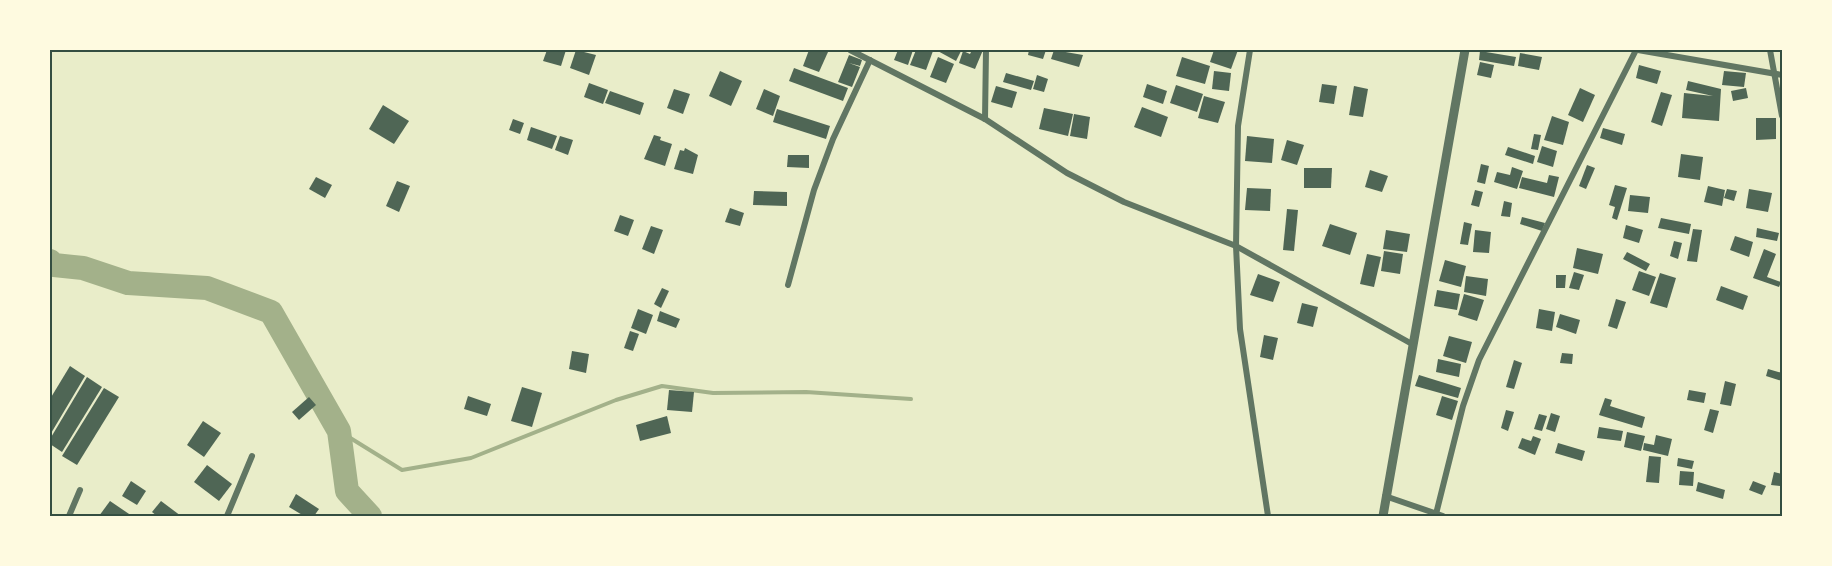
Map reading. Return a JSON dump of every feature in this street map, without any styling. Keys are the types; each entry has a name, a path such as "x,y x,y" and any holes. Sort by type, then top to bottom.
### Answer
{"street":[{"path":"850,50 985,118 1067,173 1124,202 1236,246 1412,344"},
{"path":"985,118 986,50"},
{"path":"1250,50 1238,126 1236,246 1240,329 1268,516"},
{"path":"1383,516 1465,50"},
{"path":"1436,514 1463,406 1479,360 1637,50 1782,75"},
{"path":"1770,50 1782,116"},
{"path":"788,285 814,190 833,139 870,60"},
{"path":"227,516 252,456"},
{"path":"69,516 80,490"},
{"path":"1385,496 1443,516"}],"building":[{"path":"547,50 566,50 561,66 543,61"},
{"path":"576,50 596,55 589,75 570,68"},
{"path":"809,50 828,52 819,72 803,66"},
{"path":"898,50 913,50 908,65 894,60"},
{"path":"916,50 933,51 926,70 910,65"},
{"path":"936,50 958,50 961,51 956,61"},
{"path":"972,50 983,50 975,69 959,63 963,51 970,54"},
{"path":"1029,50 1046,50 1043,59 1028,55"},
{"path":"1054,50 1083,55 1079,67 1051,59"},
{"path":"1214,50 1238,50 1231,69 1210,62"},
{"path":"1480,51 1516,57 1514,66 1479,60"},
{"path":"1520,53 1542,57 1539,70 1518,66"},
{"path":"849,55 862,60 860,66 849,63 860,67 852,87 838,82"},
{"path":"938,57 954,64 946,83 930,77"},
{"path":"1182,57 1210,66 1205,84 1176,76"},
{"path":"1480,62 1494,65 1491,78 1477,75"},
{"path":"1639,65 1661,71 1657,84 1636,78"},
{"path":"794,68 848,88 843,101 789,81"},
{"path":"720,71 742,81 731,106 709,96"},
{"path":"1214,71 1231,73 1229,91 1212,89"},
{"path":"1724,71 1746,73 1744,87 1722,85"},
{"path":"1006,73 1034,81 1031,90 1003,82"},
{"path":"1037,75 1048,79 1044,92 1033,89"},
{"path":"1688,81 1721,89 1719,121 1682,118 1684,93 1713,96 1686,90"},
{"path":"589,83 608,90 603,104 584,97"},
{"path":"1147,84 1167,91 1163,104 1143,97"},
{"path":"1322,84 1337,86 1334,104 1319,102"},
{"path":"1176,85 1203,94 1197,112 1170,103"},
{"path":"996,86 1017,92 1012,108 991,102"},
{"path":"1354,86 1368,89 1363,117 1349,115"},
{"path":"1580,88 1595,95 1583,122 1568,115"},
{"path":"1746,88 1748,98 1733,101 1731,91"},
{"path":"674,89 690,94 683,114 667,108"},
{"path":"764,89 780,96 773,116 756,109"},
{"path":"610,91 644,103 640,115 605,103"},
{"path":"1661,92 1672,95 1662,126 1651,122"},
{"path":"1204,96 1225,102 1218,123 1198,118"},
{"path":"383,105 409,121 394,144 369,129"},
{"path":"1142,107 1168,117 1161,137 1134,127"},
{"path":"1044,108 1073,114 1068,136 1039,129"},
{"path":"777,109 830,126 826,139 773,122"},
{"path":"1074,114 1090,117 1087,139 1070,136"},
{"path":"1552,116 1569,122 1563,145 1544,140"},
{"path":"1756,118 1776,118 1776,139 1756,140"},
{"path":"513,119 524,123 520,134 509,130"},
{"path":"531,127 557,136 552,149 527,140"},
{"path":"1603,128 1625,134 1622,145 1600,138"},
{"path":"1534,134 1541,135 1538,150 1531,149"},
{"path":"654,135 672,144 665,166 644,159"},
{"path":"560,136 573,140 568,155 555,150"},
{"path":"1247,136 1274,139 1272,163 1245,161"},
{"path":"1287,140 1304,145 1297,165 1281,160"},
{"path":"1542,146 1557,151 1553,167 1537,162"},
{"path":"1508,147 1535,156 1533,164 1505,155"},
{"path":"685,148 698,155 693,174 674,169 680,150 684,151"},
{"path":"1681,154 1703,157 1700,180 1678,177"},
{"path":"788,155 809,155 809,168 787,167"},
{"path":"1481,164 1489,166 1485,184 1477,182"},
{"path":"1587,165 1595,168 1586,189 1579,186"},
{"path":"1512,167 1523,171 1517,189 1494,182 1497,172 1510,175"},
{"path":"1304,168 1332,168 1331,188 1304,188"},
{"path":"1370,170 1388,176 1382,192 1365,187"},
{"path":"1549,175 1559,177 1554,197 1519,188 1522,177 1547,183"},
{"path":"316,177 332,185 325,198 309,189"},
{"path":"397,181 410,186 399,212 386,206"},
{"path":"1615,185 1627,188 1617,220 1612,218 1615,207 1609,205"},
{"path":"1708,186 1725,190 1722,206 1704,202"},
{"path":"1247,188 1271,189 1270,211 1245,210"},
{"path":"1727,189 1737,191 1734,201 1724,198"},
{"path":"1749,189 1772,193 1768,212 1746,208"},
{"path":"1475,190 1483,192 1479,207 1471,205"},
{"path":"754,191 787,192 787,206 753,205"},
{"path":"1630,195 1650,197 1648,213 1628,211"},
{"path":"1504,201 1512,203 1510,217 1501,216"},
{"path":"730,208 744,213 740,226 725,222"},
{"path":"1287,209 1298,210 1294,251 1283,250"},
{"path":"620,215 634,220 628,236 614,231"},
{"path":"1522,217 1545,223 1542,231 1520,224"},
{"path":"1661,218 1691,224 1689,234 1658,228"},
{"path":"1464,222 1472,224 1468,245 1460,244"},
{"path":"1330,224 1357,233 1350,255 1322,246"},
{"path":"1626,225 1643,230 1639,243 1623,238"},
{"path":"651,226 663,230 654,254 642,249"},
{"path":"1757,228 1779,233 1777,241 1756,237"},
{"path":"1693,229 1702,230 1697,262 1687,261"},
{"path":"1386,230 1410,234 1407,252 1383,249"},
{"path":"1475,230 1491,232 1489,253 1473,252"},
{"path":"1735,236 1753,242 1749,257 1730,250"},
{"path":"1674,241 1682,243 1678,259 1670,256"},
{"path":"1577,248 1603,254 1598,274 1573,268"},
{"path":"1764,249 1776,254 1767,277 1781,282 1779,287 1753,278"},
{"path":"1384,251 1403,254 1400,274 1381,271"},
{"path":"1627,252 1650,264 1646,271 1623,259"},
{"path":"1367,254 1381,257 1374,287 1360,284"},
{"path":"1445,260 1466,266 1461,287 1439,281"},
{"path":"1639,271 1656,277 1649,296 1632,290"},
{"path":"1574,272 1584,275 1579,290 1569,288"},
{"path":"1660,273 1676,278 1667,308 1650,303"},
{"path":"1258,274 1280,282 1273,302 1250,295"},
{"path":"1556,275 1566,275 1565,288 1556,288"},
{"path":"1466,276 1488,279 1486,296 1464,292"},
{"path":"1721,286 1748,296 1743,310 1716,300"},
{"path":"662,288 669,291 661,308 654,304"},
{"path":"1437,290 1460,294 1457,310 1434,306"},
{"path":"1464,294 1484,300 1477,321 1458,315"},
{"path":"1616,299 1626,302 1617,329 1608,326"},
{"path":"1302,303 1318,307 1313,327 1297,323"},
{"path":"638,309 653,315 646,334 631,328"},
{"path":"1539,309 1555,312 1552,331 1536,328"},
{"path":"660,311 680,319 676,328 657,321"},
{"path":"1560,314 1580,320 1576,334 1556,327"},
{"path":"630,331 639,334 633,351 624,348"},
{"path":"1264,335 1278,338 1273,360 1260,357"},
{"path":"1449,336 1472,342 1466,363 1443,356"},
{"path":"572,351 589,354 586,373 569,369"},
{"path":"1562,353 1573,354 1572,364 1560,363"},
{"path":"1438,359 1461,364 1459,377 1436,372"},
{"path":"1514,360 1522,363 1514,389 1506,387"},
{"path":"70,366 85,376 50,435 50,399"},
{"path":"1768,369 1782,373 1782,381 1766,376"},
{"path":"1419,375 1461,388 1458,398 1415,386"},
{"path":"87,377 102,387 62,452 50,444 50,439"},
{"path":"1725,381 1736,384 1731,406 1720,404"},
{"path":"522,387 542,393 532,427 511,421"},
{"path":"104,388 119,397 77,465 62,456"},
{"path":"669,390 694,392 692,412 667,410"},
{"path":"1689,390 1706,393 1704,403 1687,400"},
{"path":"468,396 491,404 487,416 464,409"},
{"path":"1442,396 1458,401 1452,420 1436,415"},
{"path":"309,397 316,405 299,420 292,412"},
{"path":"1605,398 1612,400 1610,406 1645,417 1642,428 1599,415"},
{"path":"1710,409 1719,411 1713,433 1704,430"},
{"path":"1506,410 1514,412 1508,431 1501,428"},
{"path":"1551,413 1560,416 1555,432 1546,429"},
{"path":"1539,414 1547,416 1542,431 1534,429"},
{"path":"667,416 671,433 640,441 636,425"},
{"path":"203,421 221,433 204,457 187,445"},
{"path":"1599,427 1623,431 1621,441 1597,438"},
{"path":"1627,432 1645,436 1641,451 1624,447"},
{"path":"1656,435 1672,439 1668,456 1643,450 1644,443 1654,445"},
{"path":"1533,436 1541,439 1535,455 1518,448 1522,438 1531,441"},
{"path":"1558,443 1585,451 1582,461 1555,453"},
{"path":"1649,456 1661,457 1659,483 1646,482"},
{"path":"1678,458 1694,461 1692,469 1677,466"},
{"path":"207,465 232,484 219,501 194,482"},
{"path":"1680,471 1694,472 1693,486 1679,485"},
{"path":"1774,472 1782,474 1780,486 1771,485"},
{"path":"131,481 146,491 137,505 122,496"},
{"path":"1753,481 1766,486 1762,495 1749,490"},
{"path":"1698,482 1725,490 1723,499 1696,491"},
{"path":"296,494 319,509 314,516 304,516 289,507"},
{"path":"110,501 132,516 99,516"},
{"path":"161,501 181,516 157,516 152,512"}],"waterway":[{"path":"50,261 54,265 83,268 128,283 207,288 271,312 339,431 347,491 370,516"},
{"path":"339,431 402,470 471,458 616,400 662,386 713,393 806,392 911,399"}]}
